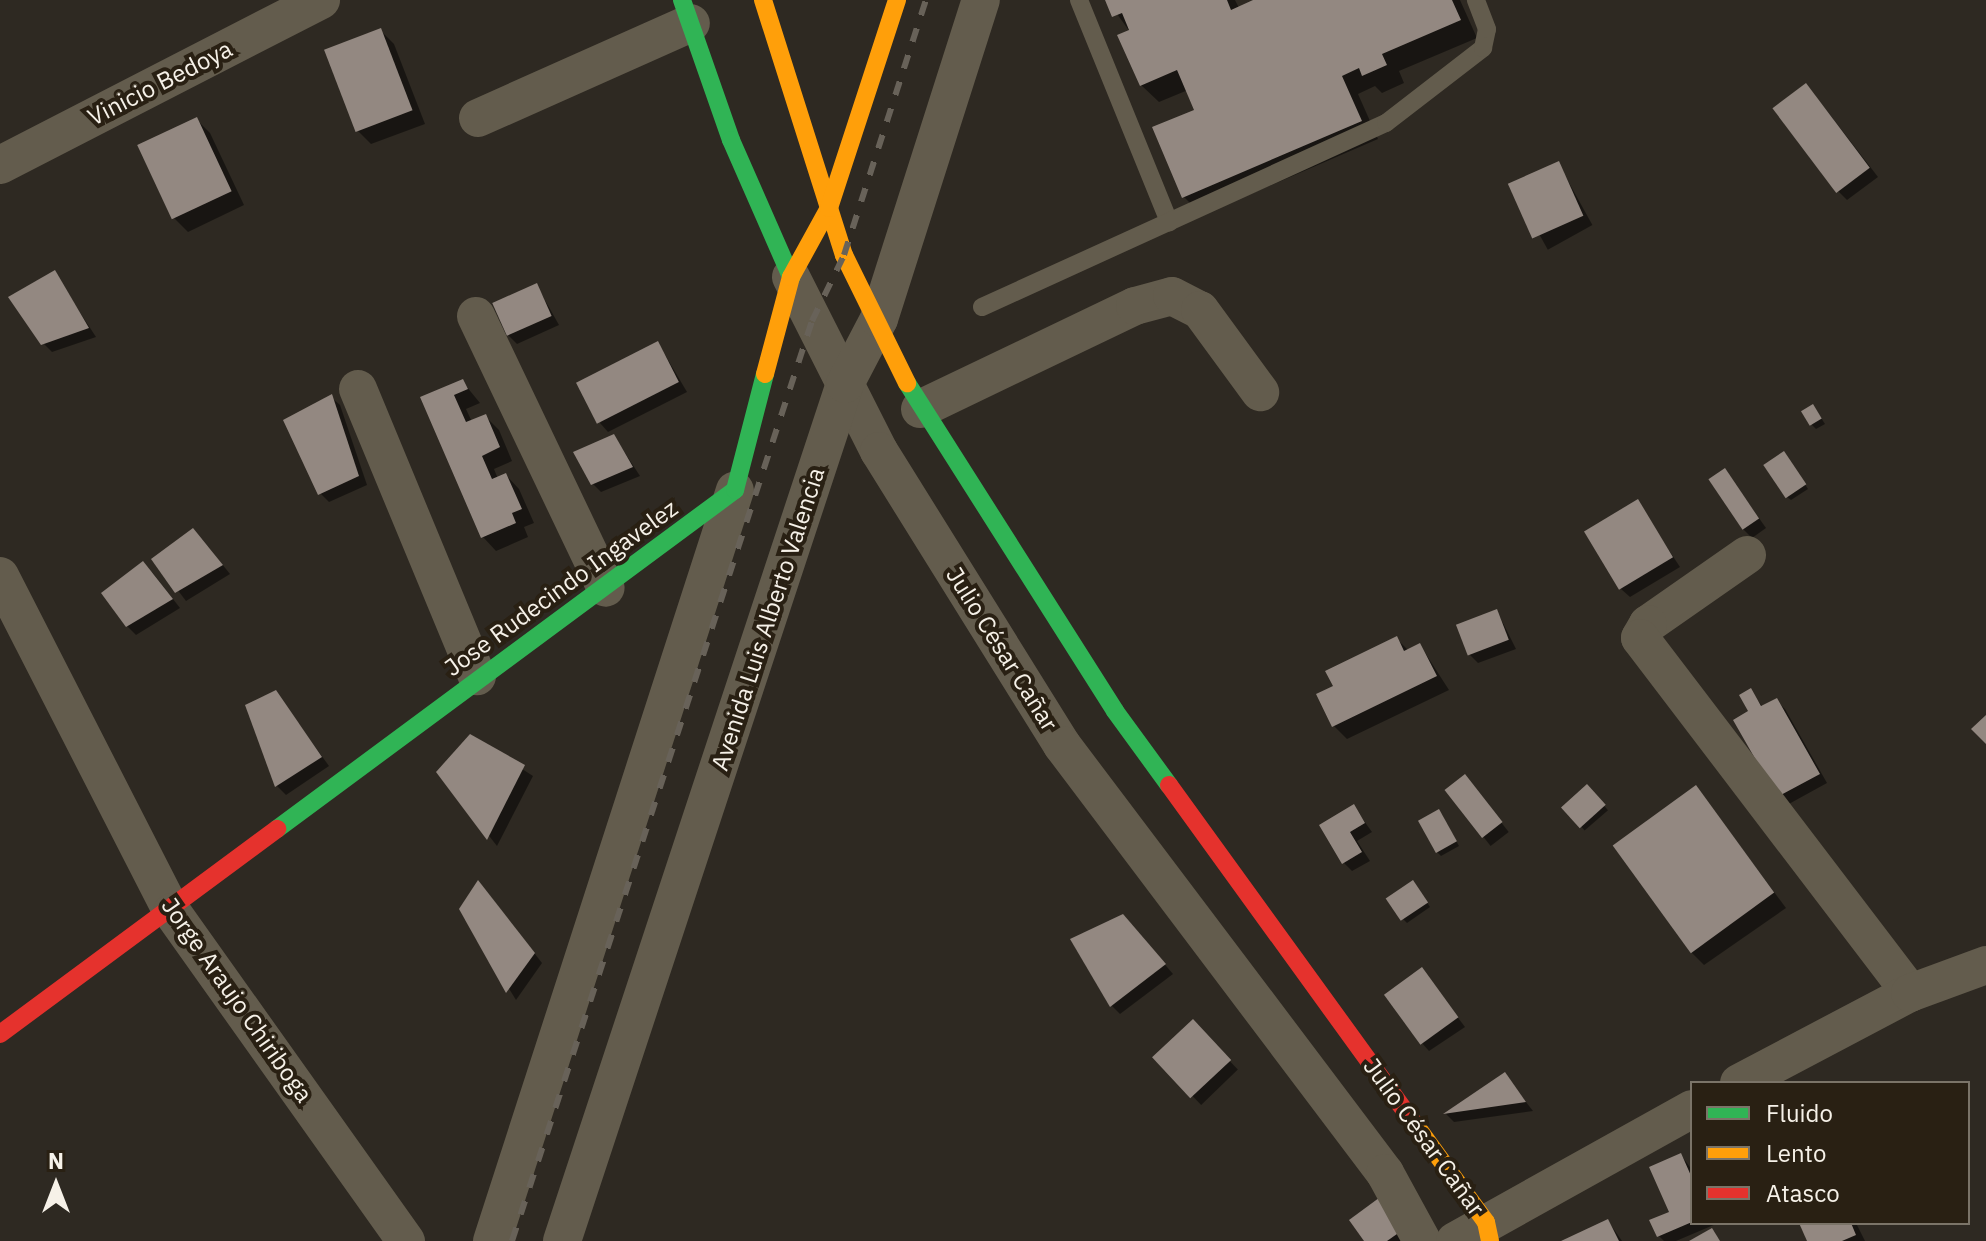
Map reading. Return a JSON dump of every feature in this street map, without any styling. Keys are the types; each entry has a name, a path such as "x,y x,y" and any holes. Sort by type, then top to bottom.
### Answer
{"street":[{"name":"Vinicio Bedoya","path":"0,165 321,0"},
{"name":"Julio César Cañar","path":"763,0 844,255 879,319 920,409 1115,711 1477,1235"},
{"path":"492,1241 735,490 791,277 829,208 897,0"},
{"name":"Avenida Luis Alberto Valencia","path":"562,1241 845,384 879,319 981,0"},
{"name":"Julio César Cañar","path":"686,12 731,140 791,277 879,451 1062,745 1385,1173 1422,1241"},
{"path":"478,118 686,12"},
{"path":"920,409 1135,306 1172,296 1200,310 1260,392"},
{"path":"476,316 606,588"},
{"path":"358,389 477,676"},
{"name":"Jose Rudecindo Ingavelez","path":"0,1034 172,912 477,676 606,588 735,490"},
{"path":"1747,555 1648,624 1640,638 1910,993"},
{"name":"Jorge Araujo Chiriboga","path":"0,576 172,912 406,1241"},
{"path":"1743,1081 1910,993 1986,965"},
{"path":"1477,1235 1690,1110"}],"lane":[{"path":"1079,0 1169,222"},
{"path":"982,307 1396,117 1483,48 1487,29 1476,0"}],"building":[{"path":"1105,0 1227,0 1231,10 1253,0 1452,0 1461,20 1382,54 1387,65 1362,76 1359,68 1342,76 1362,121 1182,198 1152,127 1194,110 1177,70 1140,86 1117,35 1129,30 1122,13 1112,17"},
{"path":"381,28 413,110 356,132 324,50"},
{"path":"1806,83 1870,168 1836,193 1772,108"},
{"path":"197,117 232,191 172,219 137,145"},
{"path":"1559,161 1583,216 1532,239 1508,184"},
{"path":"55,270 89,328 41,345 8,297"},
{"path":"537,283 552,316 507,336 492,303"},
{"path":"658,341 679,382 597,424 576,383"},
{"path":"463,379 468,389 454,395 466,422 486,414 500,447 482,456 492,479 506,473 522,509 512,513 516,523 481,538 420,397"},
{"path":"332,394 359,476 318,495 283,420"},
{"path":"1813,404 1822,419 1810,426 1801,411"},
{"path":"614,434 633,467 591,485 573,452"},
{"path":"1784,451 1806,484 1786,498 1763,465"},
{"path":"1725,468 1759,519 1743,530 1708,479"},
{"path":"1638,499 1673,557 1619,590 1584,531"},
{"path":"193,528 223,565 175,593 151,559"},
{"path":"143,561 173,599 126,627 101,593"},
{"path":"1497,609 1509,640 1468,656 1456,625"},
{"path":"1397,636 1404,651 1420,643 1437,676 1332,727 1316,694 1333,686 1325,671"},
{"path":"1751,688 1761,706 1777,698 1820,774 1777,797 1733,720 1748,711 1739,695"},
{"path":"276,690 322,757 275,787 245,705"},
{"path":"1986,715 1986,744 1971,729"},
{"path":"470,734 525,765 487,840 436,772"},
{"path":"1465,774 1503,822 1482,838 1445,790"},
{"path":"1587,784 1606,805 1580,828 1561,807"},
{"path":"1696,785 1774,893 1691,953 1613,846"},
{"path":"1354,804 1365,823 1350,832 1362,852 1342,864 1319,825"},
{"path":"1439,809 1457,841 1436,853 1418,821"},
{"path":"478,880 535,953 506,993 459,909"},
{"path":"1413,880 1428,902 1401,921 1386,898"},
{"path":"1123,914 1166,964 1110,1007 1070,939"},
{"path":"1422,967 1458,1017 1420,1045 1384,995"},
{"path":"1193,1019 1231,1060 1190,1098 1152,1057"},
{"path":"1505,1072 1526,1102 1443,1114"},
{"path":"1681,1153 1690,1173 1690,1223 1657,1237 1649,1220 1669,1212 1649,1167"},
{"path":"1383,1195 1407,1227 1387,1241 1364,1241 1349,1220"},
{"path":"1608,1219 1619,1241 1561,1241"},
{"path":"1800,1225 1852,1225 1856,1235 1842,1241 1807,1241"},
{"path":"1712,1228 1720,1241 1689,1241"}],"railway":[{"path":"512,1241 812,321 844,255 926,0"}],"traffic: fast":[{"path":"682,0 731,140 791,277"},
{"path":"277,829 735,490 765,374"},
{"path":"907,383 1115,711 1169,785"}],"traffic: slow":[{"path":"763,0 844,255 907,383"},
{"path":"765,374 791,277 829,208 897,0"},
{"path":"1414,1123 1486,1222 1490,1241"}],"traffic: jam":[{"path":"1169,785 1414,1123"},
{"path":"0,1034 277,829"}]}
